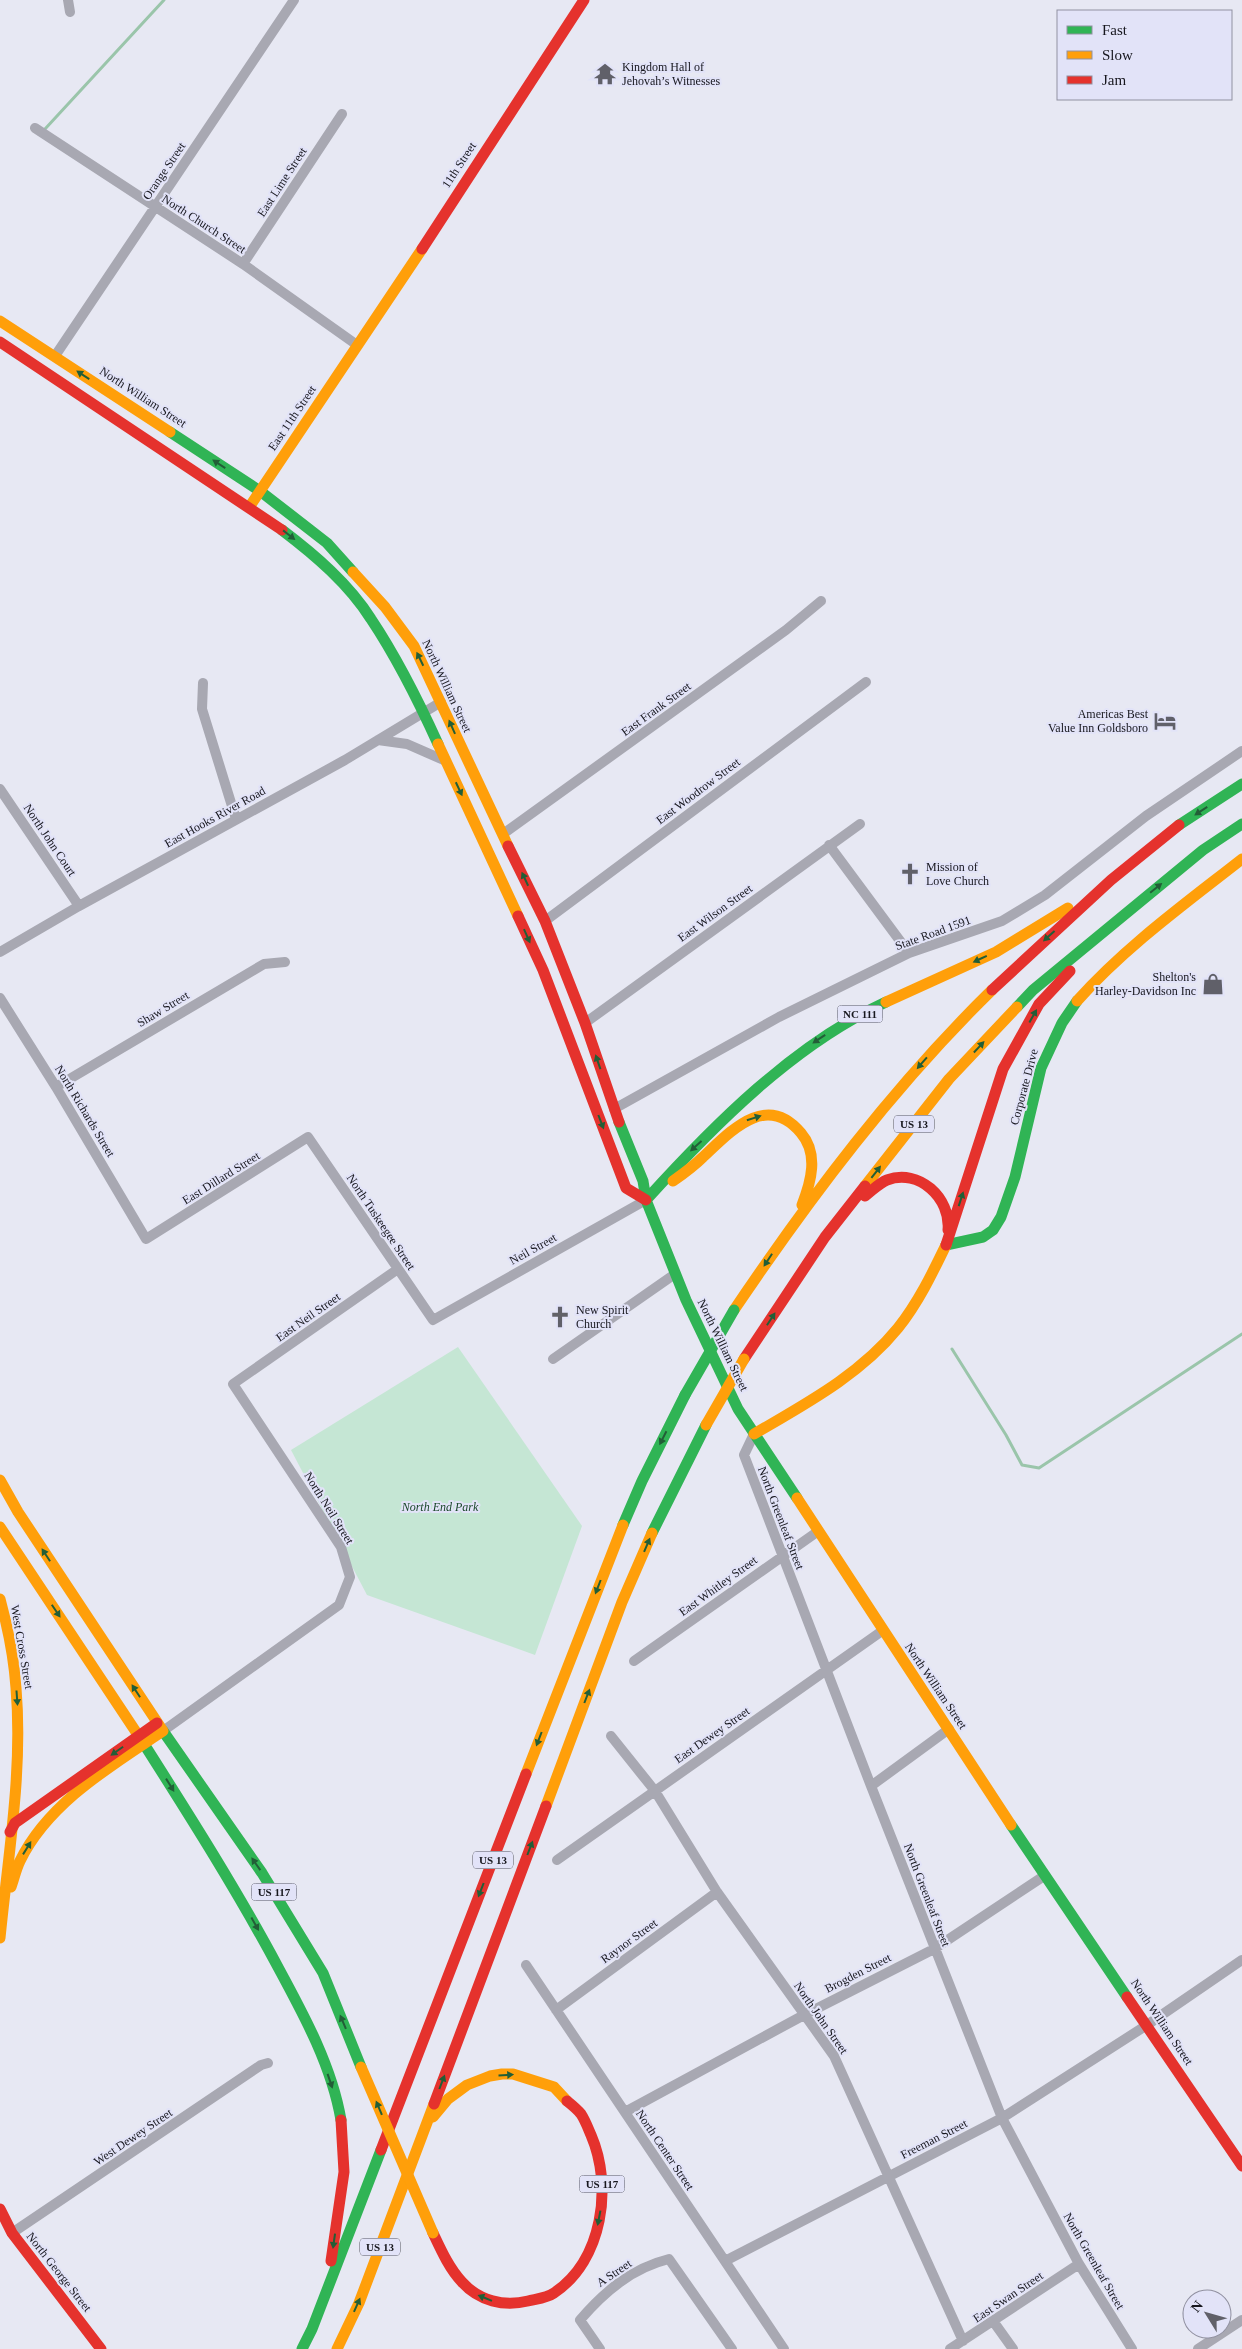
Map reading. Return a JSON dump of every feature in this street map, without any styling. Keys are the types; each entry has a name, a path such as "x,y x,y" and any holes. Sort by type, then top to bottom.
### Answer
{"main road":[{"name":"11th Street","path":"357,345 584,0"},
{"name":"North William Street","path":"0,321 260,491 327,543 385,607 414,646 442,702 475,778 545,921 585,1023 614,1109 643,1180 646,1200 675,1274 738,1409 1044,1876 1242,2166"},
{"path":"0,331 43,359 48,360 55,356"},
{"path":"0,342 250,506 291,536 348,590 371,618 424,713 543,970 626,1188 646,1200 694,1165 741,1123 754,1116 767,1115 781,1118 805,1134 812,1159 811,1178 803,1204 779,1243"},
{"name":"East 11th Street","path":"250,506 357,345"},
{"name":"US 13","path":"302,2349 312,2329 601,1578 642,1481 685,1395 734,1310 779,1243 878,1114 942,1039 1020,962 1111,880 1179,825 1242,784"},
{"name":"US 13","path":"337,2349 359,2303 622,1602 660,1515 706,1425 744,1359 825,1237 949,1079 1033,990 1118,918 1203,850 1242,824"},
{"name":"Corporate Drive","path":"946,1246 982,1237 993,1230 1001,1217 1015,1177 1041,1068 1062,1023 1078,1000 1098,978 1162,922 1242,859"},
{"name":"NC 111","path":"646,1200 684,1157 781,1068 813,1043 853,1017 996,952 1111,880"},
{"path":"754,1434 853,1373 899,1328 923,1292 946,1246 1003,1069 1039,1004 1118,918"},
{"path":"825,1237 876,1187 888,1180 913,1179 937,1194 946,1206 949,1219 946,1246"},
{"name":"US 117","path":"0,1480 18,1512 160,1727 262,1873 323,1973 433,2233 456,2276 470,2291 486,2300 506,2304 524,2304 548,2298 564,2286 578,2271 595,2235 602,2199 600,2156 595,2137 578,2107 549,2084 511,2074 490,2076 472,2083 446,2101 436,2113 418,2144"},
{"name":"US 117","path":"0,1527 142,1740 238,1893 290,1989 316,2042 342,2119 344,2184 331,2261 312,2329"},
{"name":"West Cross Street","path":"0,1599 12,1656 17,1702 10,1833 0,1938"},
{"path":"10,1833 15,1823 160,1727"},
{"path":"0,1944 13,1875 30,1843 58,1808 142,1740"},
{"name":"North George Street","path":"0,2209 12,2234 101,2349"}],"street":[{"path":"68,0 70,12"},
{"name":"Orange Street","path":"55,356 294,0"},
{"name":"East Lime Street","path":"243,264 342,114"},
{"name":"North Church Street","path":"35,128 243,264 357,345"},
{"name":"East Frank Street","path":"504,834 786,630 821,601"},
{"name":"East Woodrow Street","path":"545,921 866,682"},
{"path":"204,683 202,710 236,819"},
{"name":"East Hooks River Road","path":"0,952 79,906 345,760 442,702"},
{"path":"378,740 407,744 446,761"},
{"name":"State Road 1591","path":"614,1109 779,1017 909,953 1002,921 1045,895 1146,816 1242,751"},
{"name":"North John Court","path":"0,789 79,906"},
{"name":"East Wilson Street","path":"585,1023 860,824"},
{"path":"829,845 909,953"},
{"name":"Shaw Street","path":"56,1087 264,964 285,962"},
{"name":"North Richards Street","path":"0,998 56,1087 146,1239"},
{"name":"East Dillard Street","path":"146,1239 308,1137"},
{"name":"North Tuskeegee Street","path":"308,1137 432,1320"},
{"name":"Neil Street","path":"432,1320 646,1200"},
{"name":"East Neil Street","path":"233,1384 398,1269"},
{"path":"553,1359 675,1274"},
{"name":"North Neil Street","path":"160,1727 193,1710 339,1605 350,1576 342,1547 233,1384"},
{"name":"North Greenleaf Street","path":"754,1434 744,1455 934,1949 1002,2118 1079,2264 1132,2349"},
{"name":"East Whitley Street","path":"634,1661 817,1532"},
{"name":"East Dewey Street","path":"557,1860 882,1631"},
{"path":"871,1786 949,1729"},
{"name":"North John Street","path":"612,1736 655,1791 717,1892 834,2056 964,2341"},
{"name":"Brogden Street","path":"625,2112 804,2015 934,1949 1044,1876"},
{"name":"Raynor Street","path":"556,2010 717,1892"},
{"name":"Freeman Street","path":"725,2261 1002,2118 1147,2025 1242,1960"},
{"name":"North Center Street","path":"526,1965 784,2349"},
{"name":"West Dewey Street","path":"12,2234 261,2065 268,2064"},
{"name":"A Street","path":"600,2349 580,2320 599,2298 621,2281 653,2263 669,2259 732,2349"},
{"name":"East Swan Street","path":"950,2349 1079,2264"},
{"path":"1198,2349 1242,2320"},
{"path":"993,2321 1013,2349"}],"green space":[{"name":"North End Park","path":"458,1347 582,1526 535,1655 367,1595 291,1450"}],"waterway":[{"path":"45,129 164,0"},
{"path":"952,1349 1006,1435 1022,1465 1039,1468 1242,1334"}],"traffic: fast":[{"path":"170,432 260,491 327,543 353,572"},
{"path":"282,530 331,571 362,606 399,665 438,744"},
{"path":"1179,825 1242,784"},
{"path":"1017,1007 1033,990 1203,850 1242,824"},
{"path":"946,1245 983,1237 993,1230 1001,1217 1015,1177 1041,1068 1062,1023 1077,1001"},
{"path":"646,1200 727,1116 787,1064 819,1040 886,1002"},
{"path":"619,1122 643,1181 646,1200 686,1300 738,1409 797,1498"},
{"path":"685,1395 734,1310"},
{"path":"623,1525 642,1481 685,1395"},
{"path":"652,1533 706,1425"},
{"path":"163,1731 262,1873 323,1973 361,2067"},
{"path":"144,1744 231,1883 298,2005 324,2062 337,2100 341,2120"},
{"path":"1011,1825 1127,1997"},
{"path":"302,2349 312,2329 381,2150"}],"traffic: slow":[{"path":"250,506 422,249"},
{"path":"0,321 170,432"},
{"path":"353,572 385,607 414,646 508,846"},
{"path":"438,744 518,916"},
{"path":"1077,1001 1115,962 1242,859"},
{"path":"886,1002 996,952 1068,908"},
{"path":"734,1310 793,1225 855,1143 921,1064 992,990"},
{"path":"865,1186 949,1079 1017,1007"},
{"path":"673,1181 696,1164 737,1127 749,1120 762,1116 775,1116 788,1121 801,1133 807,1141 810,1150 812,1168 802,1205"},
{"path":"754,1434 831,1387 867,1360 883,1345 912,1309 946,1245"},
{"path":"706,1425 744,1359"},
{"path":"0,1480 18,1512 163,1731"},
{"path":"797,1498 1011,1825"},
{"path":"526,1774 623,1525"},
{"path":"0,1527 144,1744"},
{"path":"546,1806 622,1602 652,1533"},
{"path":"0,1599 12,1654 18,1719 14,1813 0,1938"},
{"path":"11,1887 19,1864 32,1840 47,1821 82,1787 163,1731"},
{"path":"361,2067 433,2233"},
{"path":"433,2117 448,2099 467,2085 490,2076 502,2074 513,2074 554,2087 567,2101"},
{"path":"337,2349 359,2303 434,2104"}],"traffic: jam":[{"path":"422,249 584,0"},
{"path":"0,342 282,530"},
{"path":"992,990 1111,880 1179,825"},
{"path":"508,846 545,921 585,1023 619,1122"},
{"path":"518,916 543,970 626,1188 646,1200"},
{"path":"946,1245 1003,1069 1039,1004 1070,971"},
{"path":"865,1196 887,1180 899,1177 921,1182 931,1188 944,1207 948,1218 948,1230"},
{"path":"744,1359 825,1237 865,1186"},
{"path":"10,1832 15,1823 157,1723"},
{"path":"381,2150 526,1774"},
{"path":"434,2104 546,1806"},
{"path":"1127,1997 1242,2166"},
{"path":"433,2233 457,2277 476,2294 492,2301 519,2303 545,2297 554,2293 571,2279 584,2262 593,2242 599,2221 602,2199 598,2155 591,2135 581,2114 567,2101"},
{"path":"331,2261 344,2172 341,2120"},
{"path":"0,2209 12,2233 101,2349"}],"place":[{"name":"Kingdom Hall of Jehovah’s Witnesses","path":"605,74"},
{"name":"Americas Best Value Inn Goldsboro","path":"1165,721"},
{"name":"Mission of Love Church","path":"910,874"},
{"name":"Shelton's Harley-Davidson Inc","path":"1213,984"},
{"name":"New Spirit Church","path":"560,1317"}]}
